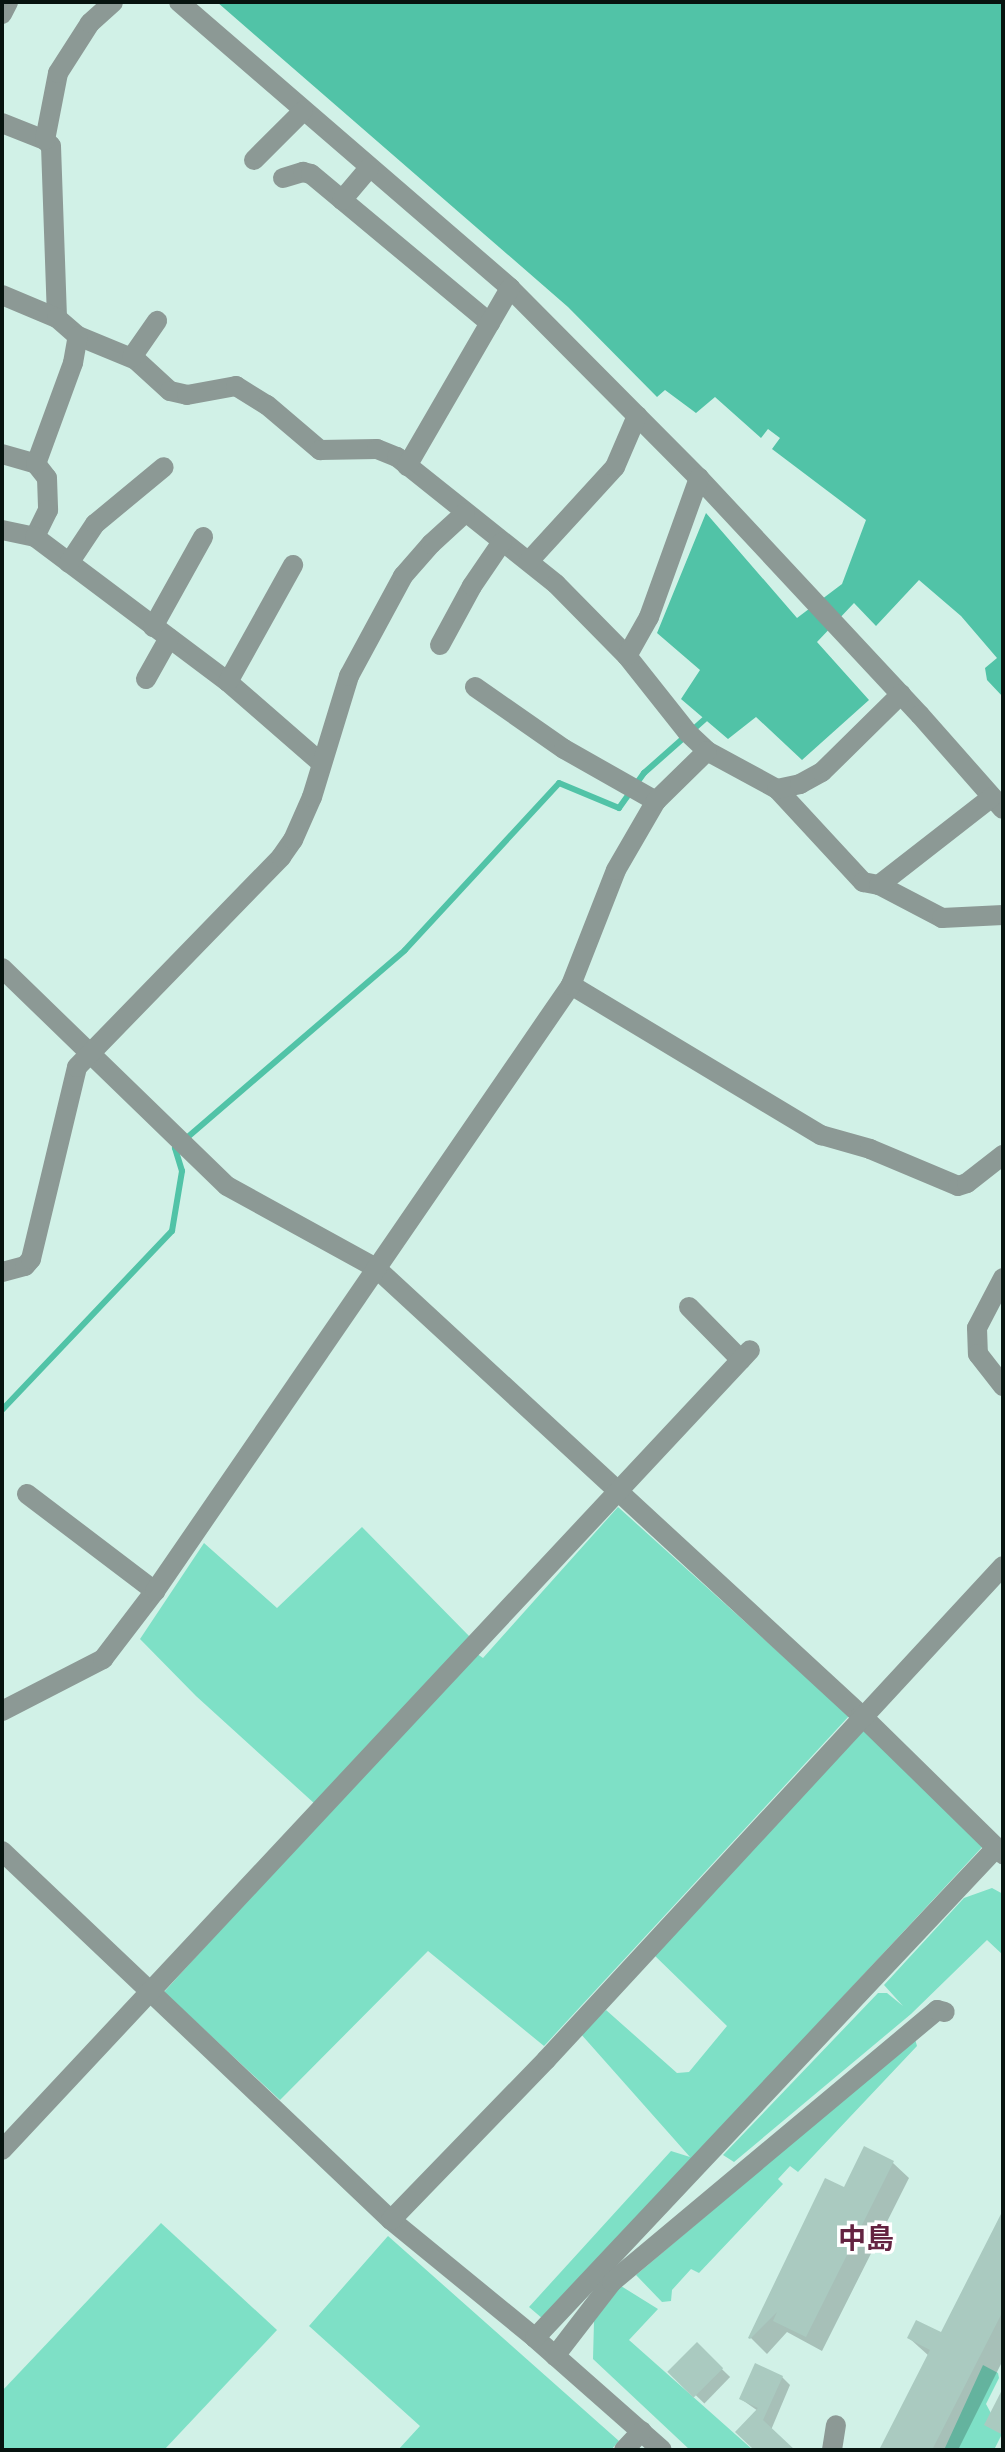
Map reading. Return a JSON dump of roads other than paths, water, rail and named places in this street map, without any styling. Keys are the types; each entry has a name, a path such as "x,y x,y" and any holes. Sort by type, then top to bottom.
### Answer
{"street":[{"path":"2,14 8,2"},
{"path":"57,318 52,153 45,140 58,73 90,23 113,2"},
{"path":"179,2 510,288 699,478 901,694 998,803 879,885"},
{"path":"254,160 303,111"},
{"path":"2,123 45,140"},
{"path":"342,200 369,168"},
{"path":"283,178 303,172 311,174 490,323"},
{"path":"407,466 510,288"},
{"path":"2,295 57,318 78,336 132,357 170,391 187,395 236,386 267,405 320,450 386,451 529,561 627,656 688,733 707,751 777,789 863,882 879,885 942,918 1003,915"},
{"path":"132,357 157,321"},
{"path":"36,464 73,363 78,336"},
{"path":"529,561 615,467 637,416"},
{"path":"2,454 36,464 47,478 48,510 35,537"},
{"path":"69,563 95,524 164,467"},
{"path":"627,656 649,617 699,478"},
{"path":"2,1272 25,1266 31,1259 73,1074 281,857 312,797 320,762 349,676 403,576 431,544 465,513"},
{"path":"2,530 35,537 228,682 320,762"},
{"path":"146,679 161,632 203,537"},
{"path":"440,645 472,586 502,542"},
{"path":"228,682 293,565"},
{"path":"475,687 564,749 656,801"},
{"path":"777,789 800,784 822,772 901,694"},
{"path":"2,1711 103,1659 155,1591 571,985 616,870 656,801 707,751"},
{"path":"2,968 227,1186 376,1268 861,1715 999,1851 535,2338"},
{"path":"571,985 821,1135 870,1149 952,1185 962,1185 998,1168"},
{"path":"1003,1278 981,1316 977,1341 985,1366 1003,1386"},
{"path":"2,2150 746,1355 689,1307"},
{"path":"27,1494 155,1591"},
{"path":"391,2220 546,2060 861,1715 1003,1566"},
{"path":"2,1851 391,2220 535,2338 662,2450"},
{"path":"555,2356 612,2282 937,2010 945,2012"},
{"path":"832,2450 836,2425"},
{"path":"624,2450 642,2431"}],"waterway":[{"path":"2,1410 172,1231 182,1171 175,1148 405,950 559,783 619,808 644,773 705,719"}],"district":[{"name":"中島","path":"866,2238"}]}
